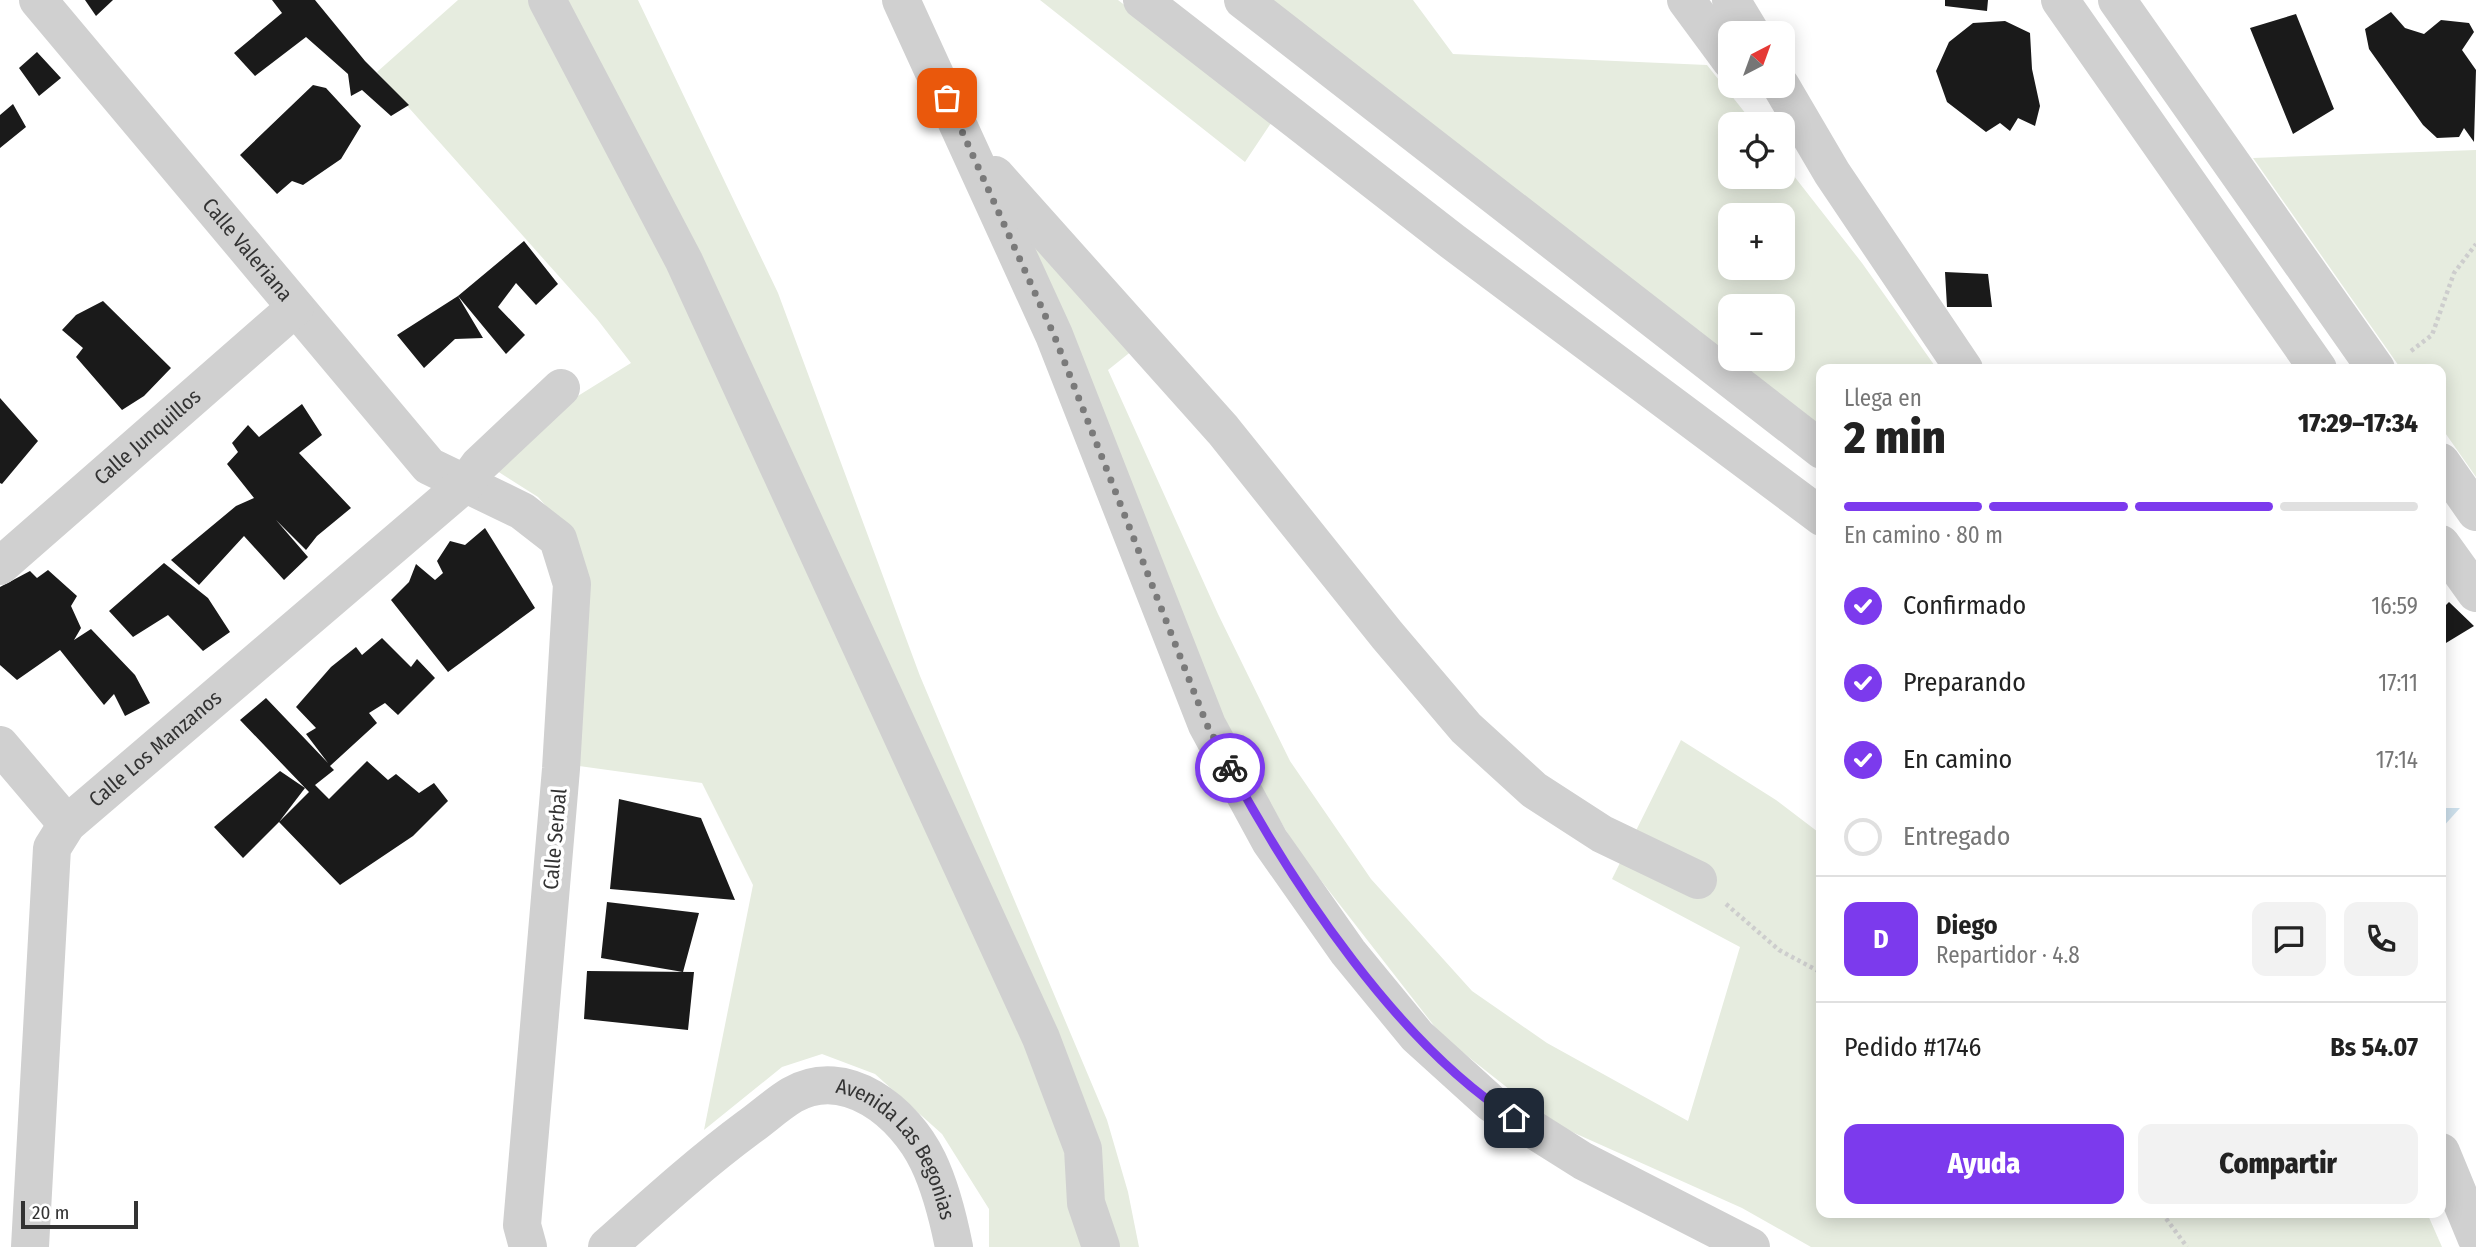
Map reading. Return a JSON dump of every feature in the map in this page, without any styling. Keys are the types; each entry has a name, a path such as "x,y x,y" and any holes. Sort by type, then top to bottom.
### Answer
{"street":[{"name":"Calle Valeriana","path":"38,0 429,466 467,483"},
{"path":"547,0 684,261 1041,1038 1083,1149 1086,1203 1101,1247"},
{"path":"901,0 1054,335 1207,725 1270,841 1317,908 1417,1036 1491,1103 1584,1161 1751,1247"},
{"path":"1142,0 1452,241 1816,513"},
{"path":"1243,0 1816,445"},
{"path":"1686,0 1718,43"},
{"path":"1731,0 1744,21"},
{"path":"2060,0 2315,364"},
{"path":"2117,0 2390,363"},
{"path":"1764,98 1832,173"},
{"path":"1788,98 1832,173 1961,364"},
{"path":"970,147 1223,430 1387,635 1466,727 1534,790 1591,827 1698,880"},
{"name":"Calle Junquillos","path":"0,566 295,308"},
{"name":"Calle Los Manzanos","path":"30,1247 52,848 67,824 467,483 479,465 561,388"},
{"path":"2446,470 2476,512"},
{"name":"Calle Serbal","path":"467,483 522,511 558,539 572,584 561,769 522,1225 528,1247"},
{"path":"2446,551 2476,593"},
{"path":"0,745 67,824"},
{"name":"Avenida Las Begonias","path":"607,1247 706,1159 793,1094 829,1084 860,1091 894,1112 927,1159 946,1208 954,1247"},
{"path":"2446,1167 2476,1237"}],"path":[{"path":"2390,363 2432,335 2454,272 2476,244"},
{"path":"1698,880 1779,950 1816,970"},
{"path":"2166,1218 2188,1247"}],"shaded area":[{"path":"458,0 638,0 778,293 920,676 1107,1120 1128,1192 1139,1247 989,1247 989,1209 942,1134 875,1074 822,1054 782,1067 704,1130 753,885 702,783 579,766 567,530 538,497 494,469 573,399 631,363 597,319 377,72"},
{"path":"1040,0 1118,0 1273,120 1245,162"},
{"path":"1270,0 1413,0 1453,54 1707,65 1718,79 1718,98 1733,98 1744,112 1718,112 1718,189 1795,189 1795,177 1862,263 1933,364 1816,364 1816,427 1744,371 1795,371 1795,294 1718,294 1718,351"},
{"path":"2476,150 2476,477 2446,434 2446,364 2397,364 2253,158"},
{"path":"1020,222 1133,350 1108,370 1218,614 1290,761 1371,879 1472,991 1547,1043 1688,1121 1740,947 1612,879 1681,740 1776,800 1816,830 1816,1218 2429,1218 2442,1247 1811,1247 1742,1208 1552,1123 1442,1036 1298,851 1233,740"}],"water":[{"path":"2446,808 2460,808 2446,823"}],"building":[{"path":"85,0 113,0 96,16"},
{"path":"272,0 315,0 365,61 409,105 391,116 362,90 351,96 348,74 306,37 255,76 234,53 282,13"},
{"path":"1945,0 1988,0 1987,11 1945,6"},
{"path":"2391,12 2405,28 2424,34 2441,20 2469,23 2474,32 2462,50 2476,70 2474,142 2464,128 2459,137 2437,138 2423,125 2369,49 2365,29"},
{"path":"2296,14 2334,109 2293,134 2250,28"},
{"path":"2005,21 2030,33 2032,69 2040,106 2035,126 2018,118 2010,131 2000,123 1986,132 1947,102 1936,71 1949,42 1973,23"},
{"path":"37,52 61,78 39,96 19,68"},
{"path":"313,85 326,88 361,126 341,159 303,185 292,181 277,194 240,155"},
{"path":"13,104 26,127 0,148 0,115"},
{"path":"524,241 558,284 536,305 516,283 498,307 525,335 506,354 458,296"},
{"path":"1945,272 1988,274 1992,307 1947,307"},
{"path":"458,296 483,338 455,339 424,368 397,335"},
{"path":"103,301 171,368 144,396 122,410 76,357 83,348 62,330 76,315"},
{"path":"0,398 38,441 2,484 0,483"},
{"path":"302,404 322,435 299,453 351,508 317,536 306,550 276,520 308,557 284,580 244,536 199,585 171,560 236,506 254,498 227,464 238,452 232,443 248,425 259,437"},
{"path":"485,528 535,608 448,672 391,600 409,582 416,564 435,580 443,573 437,561 450,541 465,545"},
{"path":"164,563 208,598 230,632 203,651 168,615 133,637 109,611"},
{"path":"48,570 77,596 71,606 81,628 74,640 91,629 135,675 150,703 125,716 114,694 104,705 60,650 17,680 0,665 0,587 30,571 37,578"},
{"path":"2449,602 2474,626 2446,643 2446,605"},
{"path":"382,638 411,667 417,659 435,678 398,715 385,703 369,713 377,723 330,766 334,770 315,785 329,799 367,761 388,780 396,774 419,793 434,783 448,801 413,836 340,885 279,822 309,792 240,720 266,698 328,763 306,734 316,728 296,707 331,667 356,647 362,655"},
{"path":"280,771 305,788 279,822 243,858 214,827"},
{"path":"619,799 701,818 735,900 610,889"},
{"path":"607,902 699,913 683,972 601,958"},
{"path":"587,971 694,972 688,1030 584,1019"}],"way so far":[{"path":"947,98 1054,335 1207,725 1230,768"}],"route":[{"path":"1230,768 1270,841 1365,973 1417,1036 1491,1103 1514,1118"}]}
